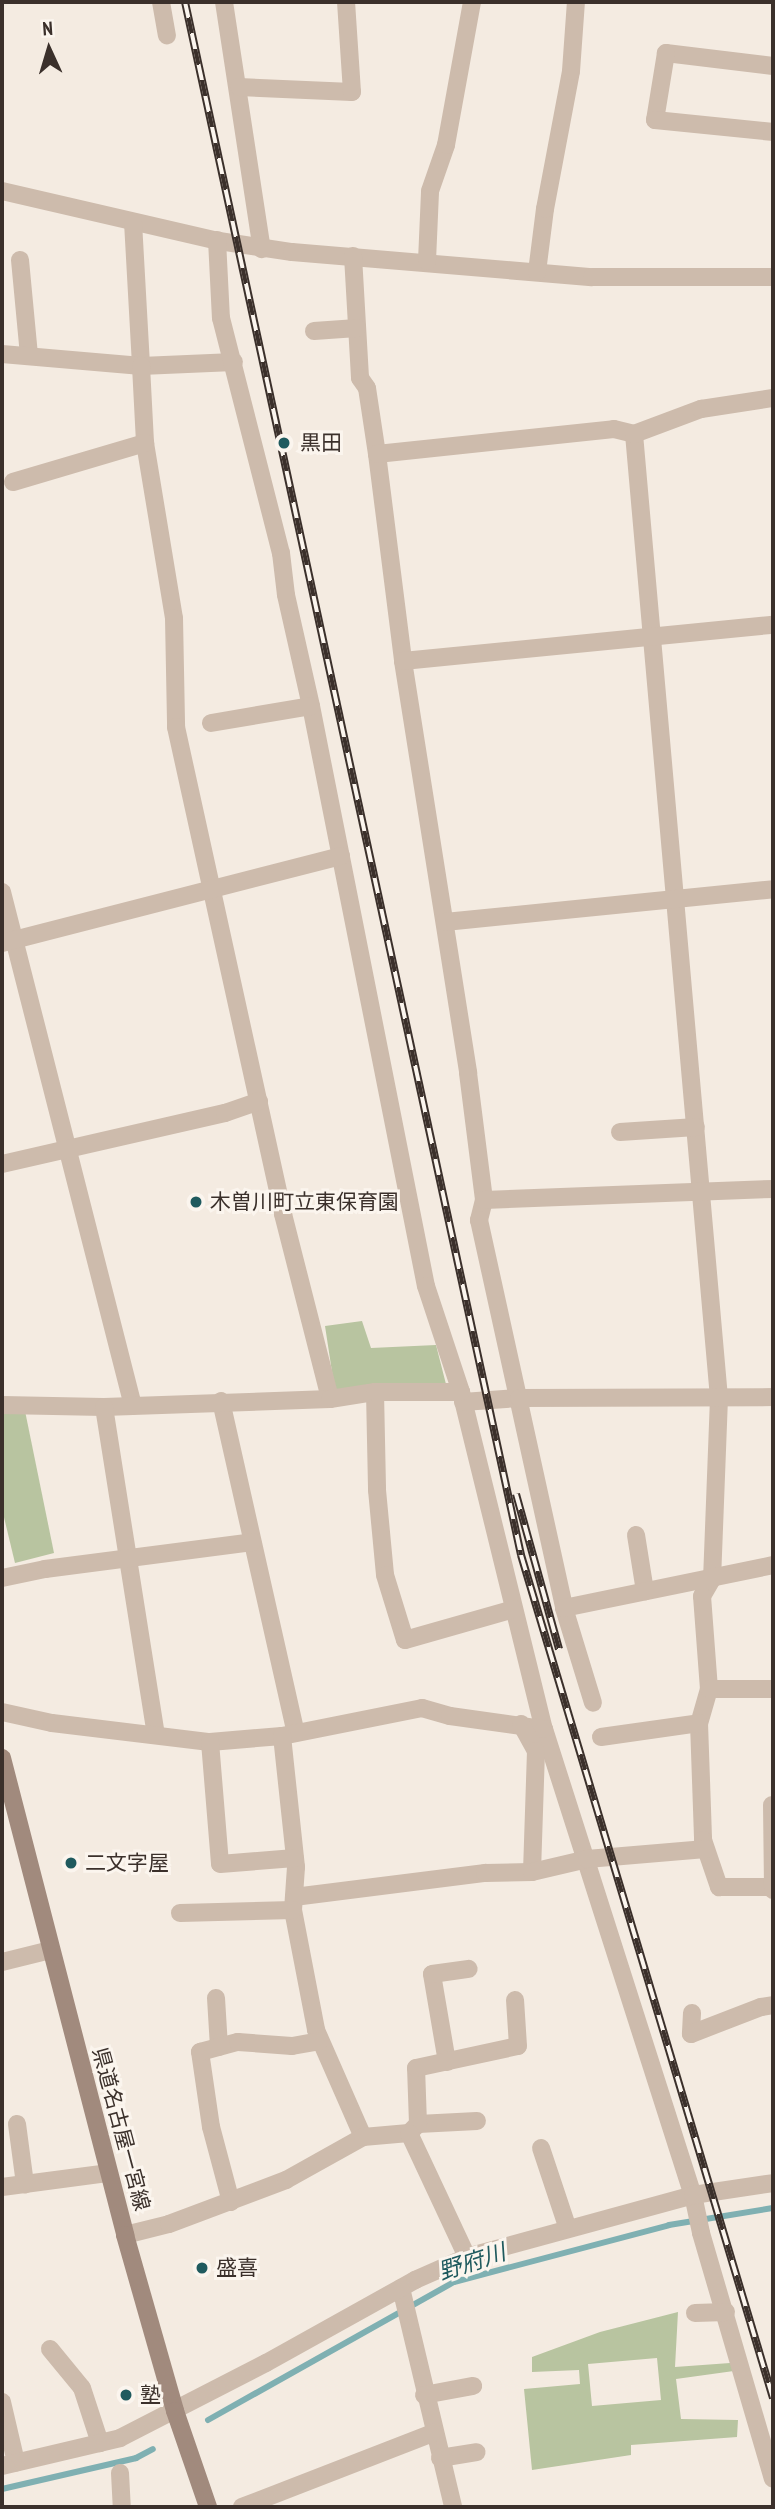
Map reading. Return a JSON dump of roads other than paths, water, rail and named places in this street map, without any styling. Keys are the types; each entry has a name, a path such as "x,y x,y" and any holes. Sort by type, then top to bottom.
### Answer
{"main road":[{"name":"県道名古屋一宮線","path":"2,1758 125,2235 175,2411 208,2507"}],"street":[{"path":"160,2 167,35"},
{"path":"224,2 262,249"},
{"path":"239,87 352,92 346,2"},
{"path":"427,261 430,191 446,145 472,2"},
{"path":"537,272 545,209 571,71 576,2"},
{"path":"773,66 666,53 654,120 773,132"},
{"path":"2,191 262,249 592,277 773,277"},
{"path":"133,222 145,443 174,618 176,727 283,1214 331,1399"},
{"path":"217,240 221,318 281,553 286,595 311,706 426,1286 462,1397 544,1728 694,2199 701,2233 773,2479"},
{"path":"354,256 360,378 367,388 403,661 445,922 484,1200 479,1220 564,1608 593,1703"},
{"path":"20,260 29,356"},
{"path":"314,331 357,328"},
{"path":"2,354 141,366 234,362"},
{"path":"377,454 614,429 634,434 701,409 773,398"},
{"path":"634,434 719,1398 712,1579 702,1596 709,1689 699,1723 703,1840 719,1887 773,1888 772,1805"},
{"path":"13,482 145,443"},
{"path":"403,661 773,625"},
{"path":"211,723 311,706"},
{"path":"8,941 341,856"},
{"path":"445,922 773,889"},
{"path":"2,891 8,941 67,1149 133,1406"},
{"path":"2,1164 225,1113 259,1101"},
{"path":"620,1132 696,1127"},
{"path":"484,1200 773,1189"},
{"path":"375,1392 377,1490 385,1576 405,1640 514,1609"},
{"path":"2,1405 133,1406 331,1399 375,1392 519,1398 773,1397"},
{"path":"221,1401 253,1542 289,1735 296,1858 294,1903 316,2030 363,2137"},
{"path":"104,1407 156,1734"},
{"path":"636,1535 645,1591"},
{"path":"2,1578 253,1542"},
{"path":"564,1608 712,1579 773,1564"},
{"path":"709,1689 773,1689"},
{"path":"2,1712 52,1723 210,1742 289,1735 422,1708 450,1716 544,1728"},
{"path":"601,1737 699,1723"},
{"path":"521,1724 536,1751 532,1872"},
{"path":"210,1742 220,1864 296,1858"},
{"path":"180,1913 294,1903 485,1872 532,1872 587,1859 706,1849"},
{"path":"2,1962 51,1950"},
{"path":"447,2062 432,1974 469,1969"},
{"path":"216,1998 219,2047"},
{"path":"467,2257 413,2129 416,2068 518,2046 515,2000"},
{"path":"692,2013 691,2034 761,2007 773,2005"},
{"path":"232,2202 211,2127 200,2052 238,2042 292,2046 320,2041"},
{"path":"125,2235 169,2224 286,2180 363,2137 477,2121"},
{"path":"18,2124 25,2184"},
{"path":"541,2148 568,2229"},
{"path":"2,2187 109,2173"},
{"path":"2,2402 9,2464 100,2444 120,2438 175,2411 467,2257 568,2229 773,2183"},
{"path":"401,2292 453,2507"},
{"path":"695,2313 726,2312"},
{"path":"50,2349 82,2388 100,2444"},
{"path":"424,2395 473,2386"},
{"path":"242,2507 433,2433"},
{"path":"440,2458 477,2452"},
{"path":"120,2473 122,2507"}],"waterway":[{"name":"野府川","path":"208,2420 454,2282 669,2225 773,2208"},
{"name":"野府川","path":"2,2489 136,2458 153,2449"}],"railway":[{"path":"185,2 521,1555 773,2398"},
{"path":"516,1494 559,1649"}],"place":[{"name":"黒田","path":"284,443"},
{"name":"木曽川町立東保育園","path":"196,1202"},
{"name":"二文字屋","path":"71,1863"},
{"name":"盛喜","path":"202,2268"},
{"name":"塾","path":"126,2395"}]}
